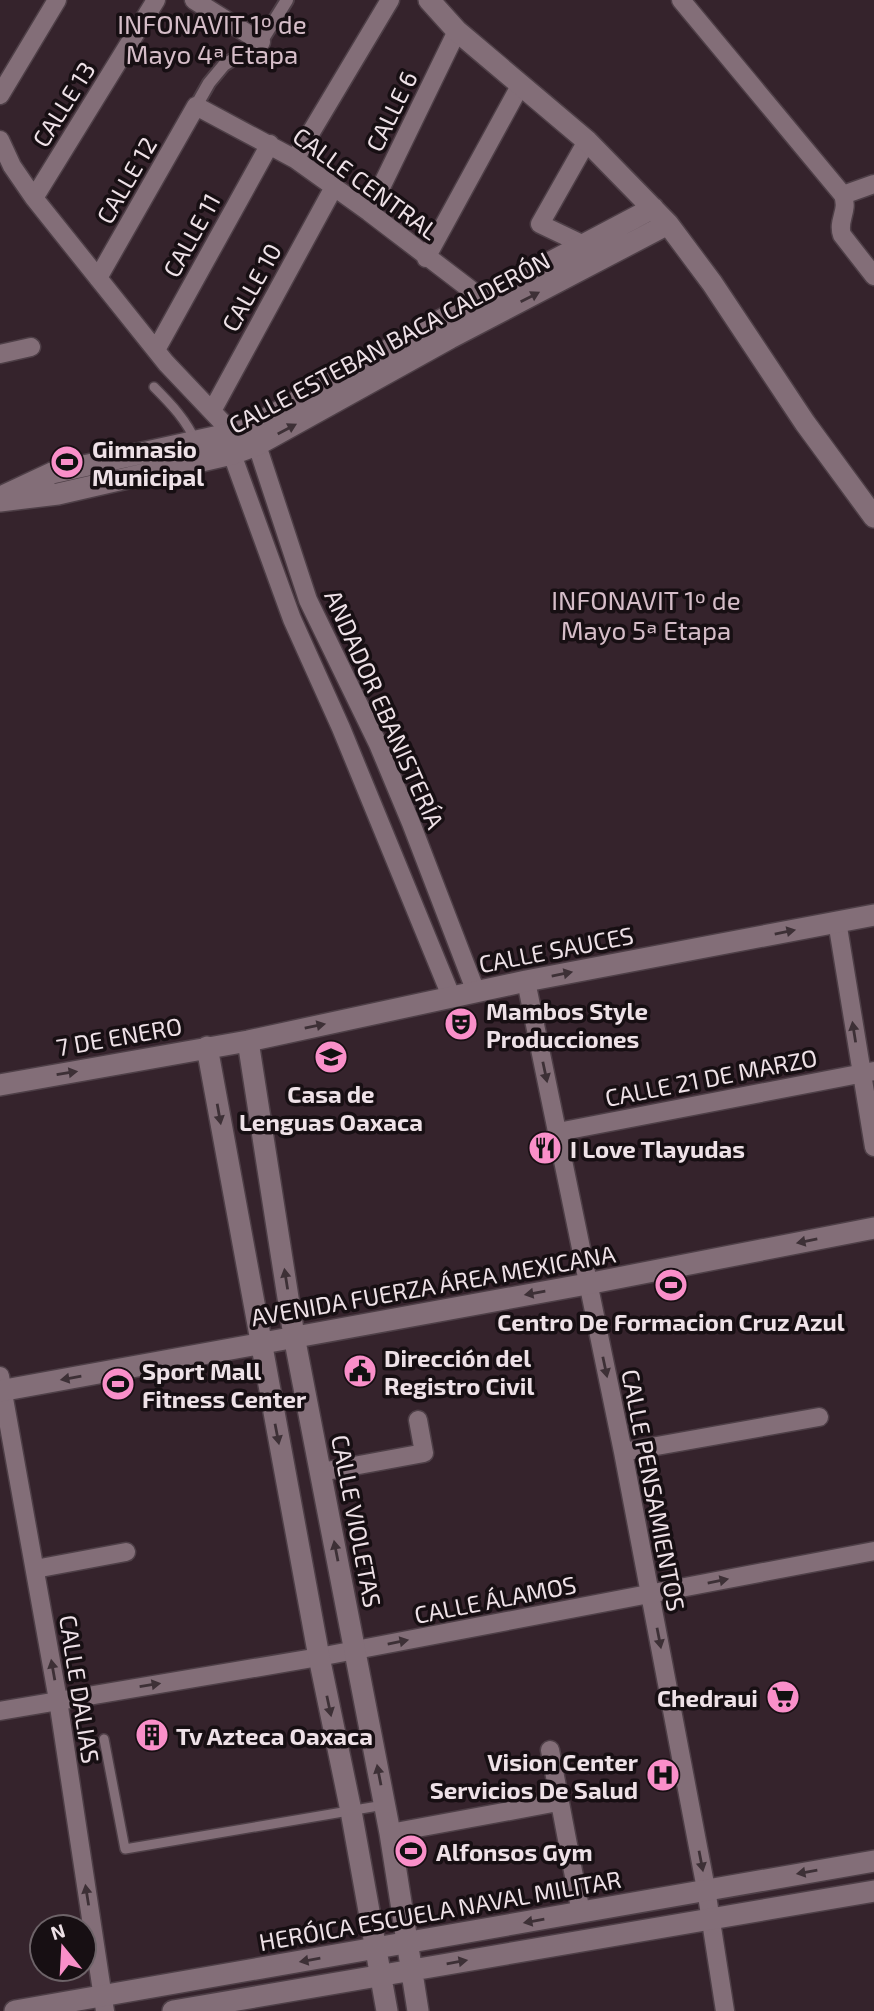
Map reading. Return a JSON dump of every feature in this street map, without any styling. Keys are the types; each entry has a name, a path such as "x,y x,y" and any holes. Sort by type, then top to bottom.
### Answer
{"street":[{"path":"0,95 57,0"},
{"name":"CALLE 13","path":"34,198 156,0"},
{"path":"194,0 261,42"},
{"path":"196,106 209,83 224,65 261,42 287,0"},
{"path":"295,159 390,0"},
{"path":"429,0 457,31 587,141 668,224 712,283 827,455 874,517"},
{"path":"681,0 843,194 846,206 840,229 842,235 874,276"},
{"name":"CALLE 6","path":"369,212 457,31"},
{"path":"426,258 520,86"},
{"name":"CALLE CENTRAL","path":"196,106 295,159 500,312"},
{"name":"CALLE 12","path":"98,278 196,106"},
{"name":"ANDADOR EBANISTERÍA","path":"0,140 6,168 34,198 156,350 243,445 308,600 382,755 411,823 476,992"},
{"path":"584,245 540,224 587,141"},
{"name":"CALLE 11","path":"156,350 270,144"},
{"path":"843,194 874,184"},
{"name":"CALLE 10","path":"212,411 334,187"},
{"name":"CALLE ESTEBAN BACA CALDERÓN","path":"0,499 58,495 198,452 243,445 292,428 332,392 482,299 653,208"},
{"name":"CALLE ESTEBAN BACA CALDERÓN","path":"332,392 500,312 668,224"},
{"path":"0,354 31,347"},
{"name":"ANDADOR EBANISTERÍA","path":"243,445 292,618 341,727 451,996"},
{"name":"CALLE SAUCES","path":"248,1041 451,996 874,915"},
{"path":"837,921 867,1072 874,1147"},
{"name":"CALLE PENSAMIENTOS","path":"526,981 651,1594 706,1889 725,2011"},
{"name":"7 DE ENERO","path":"0,1085 248,1041"},
{"name":"CALLE VIOLETAS","path":"248,1041 295,1336 390,1833 418,2011"},
{"path":"207,1047 260,1343 387,2011"},
{"name":"CALLE 21 DE MARZO","path":"558,1132 867,1072"},
{"name":"AVENIDA FUERZA ÁREA MEXICANA","path":"1,1386 587,1284 874,1228"},
{"name":"CALLE DALIAS","path":"1,1386 58,1700 104,2003"},
{"path":"623,1452 819,1417"},
{"path":"321,1472 424,1453 418,1420"},
{"name":"CALLE ÁLAMOS","path":"0,1711 319,1657 874,1551"},
{"path":"35,1569 126,1552"},
{"path":"550,1750 581,1913"},
{"path":"390,1833 558,1802"},
{"name":"HERÓICA ESCUELA NAVAL MILITAR","path":"15,2011 104,2003 407,1942 874,1861"},
{"path":"173,2011 874,1891"}],"lane":[{"path":"154,387 188,424 198,452"},
{"path":"104,1739 125,1849 384,1805"}],"place":[{"name":"Gimnasio Municipal","path":"67,462"},
{"name":"Mambos Style Producciones","path":"461,1024"},
{"name":"Casa de Lenguas Oaxaca","path":"331,1057"},
{"name":"I Love Tlayudas","path":"545,1148"},
{"name":"Centro De Formacion Cruz Azul","path":"671,1285"},
{"name":"Dirección del Registro Civil","path":"360,1371"},
{"name":"Sport Mall Fitness Center","path":"118,1384"},
{"name":"Chedraui","path":"783,1697"},
{"name":"Tv Azteca Oaxaca","path":"152,1735"},
{"name":"Vision Center Servicios De Salud","path":"663,1775"},
{"name":"Alfonsos Gym","path":"411,1851"}],"district":[{"name":"INFONAVIT 1º de Mayo 4ª Etapa","path":"212,38"},
{"name":"INFONAVIT 1º de Mayo 5ª Etapa","path":"646,614"}]}
